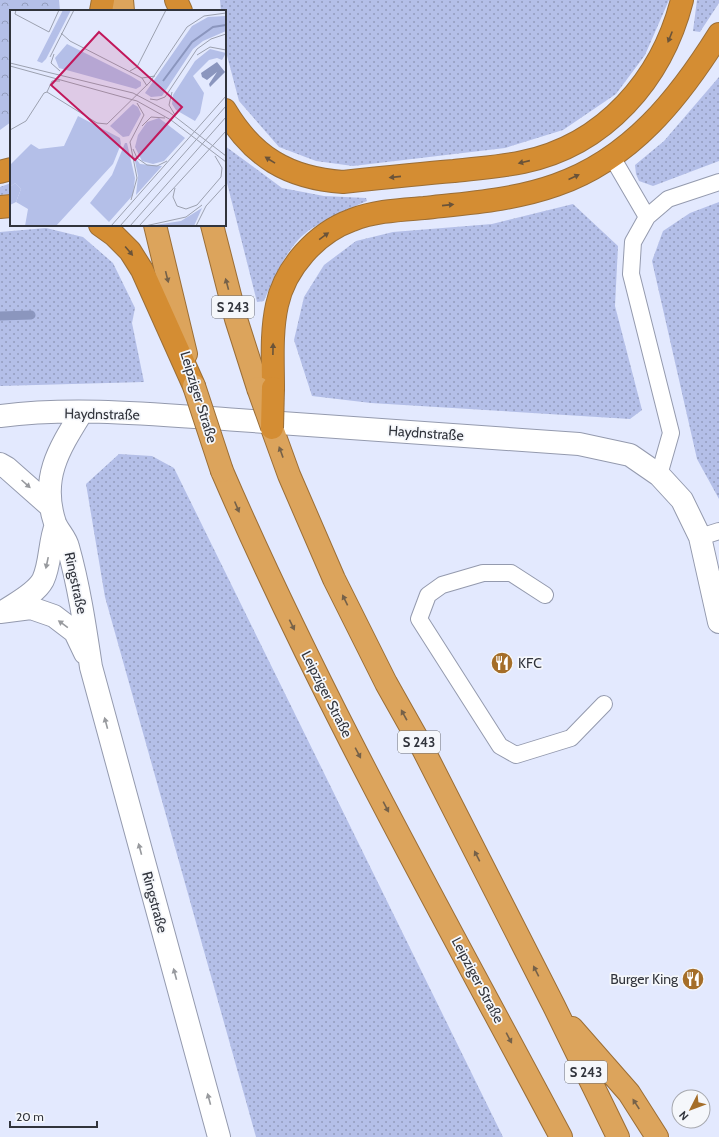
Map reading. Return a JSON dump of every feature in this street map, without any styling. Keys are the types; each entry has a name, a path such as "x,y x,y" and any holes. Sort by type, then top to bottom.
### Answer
{"highway":[{"path":"101,10 103,0"},
{"path":"122,0 123,10"},
{"path":"175,0 176,10"},
{"path":"175,0 180,10"},
{"path":"226,112 235,127 264,157 282,168 301,176 322,180 343,182 524,162 554,153 582,140 608,122 630,101 649,77 665,50 682,0"},
{"path":"265,388 274,322 282,287 301,257 315,242 350,220 370,214 486,202 531,193 558,185 586,172 612,157 634,141 664,111 699,66 719,34"},
{"path":"0,172 10,169"},
{"path":"0,208 10,206"},
{"path":"101,226 114,235 130,251 142,270 194,386"},
{"name":"Leipziger Straße","path":"155,226 194,386 222,471 262,562 306,654 561,1137"},
{"name":"S 243","path":"212,226 234,311 265,388 272,428 290,475 334,579 386,683 425,754 554,1006 618,1137"},
{"path":"554,1006 629,1093 657,1137"},
{"path":"542,1100 551,1137"}],"street":[{"name":"Haydnstraße","path":"0,416 22,413 82,412 167,416 579,444 630,455 659,475 710,534 719,622"},
{"name":"Ringstraße","path":"3,612 30,594 42,581 48,562 51,538 53,515 50,480 54,460 61,445 82,412"},
{"name":"Ringstraße","path":"0,464 7,468 53,515 68,545 84,617 91,667 219,1137"},
{"name":"Ringstraße","path":"3,612 31,608 54,616 75,632 91,667"}],"lane":[{"path":"612,157 646,217"},
{"path":"659,475 671,433 631,274 633,242 646,217 668,198 719,182"},
{"path":"545,595 511,573 483,573 442,585 428,595 419,619 500,746 516,755 571,738 604,704"}],"green space":[{"path":"0,0 59,0 60,10 10,10 10,123 0,130"},
{"path":"220,0 669,0 645,55 616,94 563,130 505,148 353,166 316,161 279,147 239,101 226,52 226,10 221,10"},
{"path":"697,0 719,0 719,3 700,32 693,31"},
{"path":"719,77 719,161 653,186 639,181 636,174 635,165 664,141"},
{"path":"226,147 282,188 324,196 366,198 367,201 322,222 305,233 288,253 279,268 264,301 257,302 226,179"},
{"path":"10,183 10,194 0,195 0,187"},
{"path":"719,202 719,499 697,459 652,261 663,231 690,213"},
{"path":"573,204 618,246 615,306 642,410 630,419 371,403 312,396 294,340 304,297 324,265 356,241 393,232 492,224"},
{"path":"46,228 83,237 113,263 135,308 132,323 144,382 0,386 0,232"},
{"path":"119,454 152,456 174,468 503,1137 256,1137 105,597 86,484"}],"waterway":[{"path":"0,316 31,315"}],"place":[{"name":"KFC","path":"502,663"},
{"name":"Burger King","path":"693,979"}]}
